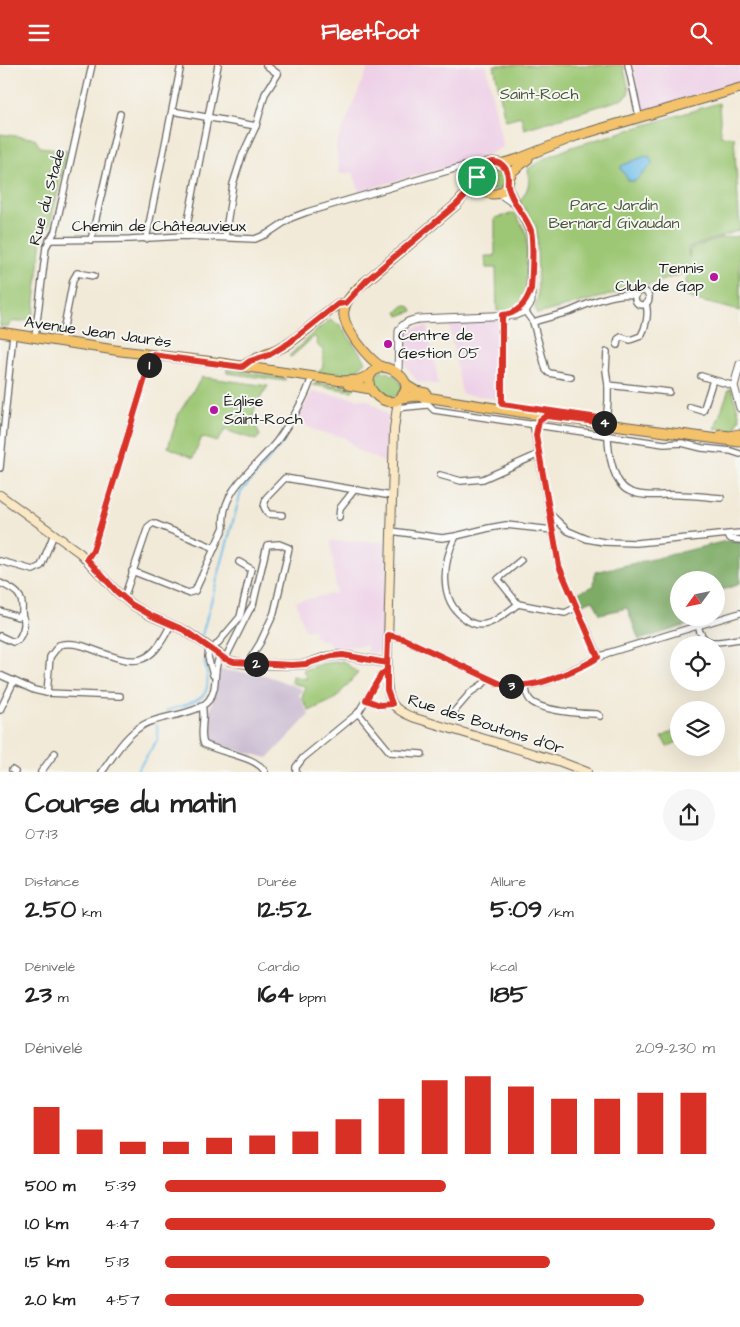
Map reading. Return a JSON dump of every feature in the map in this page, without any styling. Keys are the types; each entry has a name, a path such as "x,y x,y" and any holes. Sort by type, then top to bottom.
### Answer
{"main road":[{"path":"457,204 483,166 490,162 500,164 518,159 576,136 740,88"},
{"path":"398,402 404,393 406,385 403,378 398,373 384,367 366,353 345,322 343,315 346,303 367,280 457,204 475,194 486,192 498,193 508,182 517,167 542,149"},
{"path":"500,164 507,170 508,182"},
{"path":"477,177 480,187 486,192"},
{"path":"242,367 250,361 269,355 289,343 336,306 346,303"},
{"name":"Avenue Jean Jaurès","path":"0,333 242,367 370,389"},
{"path":"366,353 371,375"},
{"name":"Avenue Jean Jaurès","path":"192,361 214,366 311,378 352,381 371,375"},
{"path":"384,367 371,375 368,382 370,389 386,401 398,402 420,397 538,416 606,421 730,436 740,434"},
{"path":"406,385 422,393 502,404 538,416"},
{"name":"Rue des Boutons d'Or","path":"386,401 394,421"},
{"name":"Rue des Boutons d'Or","path":"398,402 394,421 387,666 387,690 392,704 400,712 415,718 561,762 587,772"},
{"path":"606,421 722,440 740,434"},
{"path":"0,495 74,547 124,598 141,610 191,635 222,657 247,664 300,665 337,655 349,656 387,666"}],"street":[{"name":"Rue du Stade","path":"34,338 46,247 55,231 92,65"},
{"path":"146,239 180,65"},
{"path":"185,236 218,65"},
{"path":"224,237 233,184 242,156 256,126 265,94 278,74 266,65"},
{"path":"628,65 634,103 639,116"},
{"path":"172,111 256,126"},
{"path":"91,240 120,114"},
{"name":"Chemin de Châteauvieux","path":"49,240 146,239 185,236 246,239 261,237 291,218 307,212 466,166 483,166"},
{"path":"466,166 473,169 477,177"},
{"path":"508,182 516,205 528,224 531,235 531,289 524,309"},
{"path":"498,193 516,205"},
{"path":"61,342 73,280 77,273 94,275"},
{"path":"616,345 620,337 630,340 641,336 647,313 646,304 649,297 647,293 642,291 636,296"},
{"path":"533,322 589,303 620,295 636,296"},
{"path":"636,296 638,303 646,304"},
{"path":"398,373 397,355 401,326 418,319 505,315 524,309"},
{"path":"524,309 533,322 546,370 549,373 572,377"},
{"path":"502,404 505,315"},
{"path":"0,469 13,334"},
{"path":"606,421 607,352"},
{"path":"87,559 93,550 152,355"},
{"path":"384,367 394,361 397,355"},
{"path":"740,364 734,386 740,408"},
{"path":"701,377 734,386"},
{"path":"132,571 188,593 197,588 224,527 223,519 230,496 241,479 276,441 305,396 311,378"},
{"path":"690,407 703,411 714,380"},
{"path":"740,380 740,394"},
{"path":"608,385 669,392"},
{"path":"420,397 434,410 538,416 608,436 664,444 682,443 702,449 731,451 740,454"},
{"path":"398,402 427,405"},
{"path":"538,416 536,435 559,566 598,657"},
{"path":"608,436 613,469 621,486 628,491 640,494 721,498"},
{"path":"440,475 461,481 483,479 539,454"},
{"path":"282,515 268,514 264,507 266,498 285,478 392,495"},
{"path":"339,517 340,509 355,489"},
{"path":"551,513 568,531 587,539 604,542 627,543 740,533"},
{"path":"124,598 148,527 153,523 215,548"},
{"path":"392,531 442,538 506,525 554,533 568,531"},
{"path":"0,561 33,570 37,569 41,566 54,533"},
{"path":"727,535 731,539 740,540"},
{"path":"456,536 451,546 445,570 448,597 456,612 470,622 485,624 518,604"},
{"path":"102,772 128,738 144,725 156,719 202,705 211,696 215,667 253,605 267,545 279,544 289,548 274,613 260,643 247,664"},
{"path":"521,560 496,577 518,604 565,613 576,607"},
{"path":"214,680 209,663 210,649 240,617 243,609 251,569 239,563"},
{"path":"0,583 14,590 21,598 24,609 22,613 24,627 18,640 13,642 0,635"},
{"path":"0,611 18,617 22,613"},
{"path":"725,617 740,613"},
{"path":"47,693 50,657 59,645 67,643 80,645 124,661 136,661 144,659 152,653 170,624"},
{"path":"388,635 404,639 501,684 526,686 548,681 598,657 695,626"},
{"path":"698,626 700,635 706,641 740,639"},
{"path":"296,772 296,767 303,758 358,713 387,666"},
{"path":"0,675 34,690 47,693 120,697"},
{"path":"452,714 488,678"},
{"path":"0,710 14,681"},
{"path":"526,686 528,697 535,703 568,712 597,714 600,716"},
{"path":"366,700 380,705 392,704"},
{"path":"202,705 204,718 202,739 204,744 255,761 265,772"},
{"path":"358,713 390,752 422,755"},
{"path":"41,772 55,753"}],"shaded area":[{"path":"369,65 486,65 503,147 483,157 359,191 353,172 340,174 336,146"},
{"path":"633,65 740,65 740,86 718,93 716,89 643,111"},
{"path":"499,319 500,399 462,394 448,321"},
{"path":"427,326 439,385 418,382 406,366 403,351 405,330"},
{"path":"312,392 368,400 388,415 386,463 359,451 344,437 317,432 298,420"},
{"path":"331,541 387,542 384,646 382,650 375,653 367,652 367,645 331,648 329,641 318,639 314,635 314,629 305,630 296,601 336,593"},
{"path":"220,670 265,675 302,689 299,695 309,715 268,758 207,742 209,715"}],"green space":[{"name":"Saint-Roch","path":"494,65 623,65 629,90 628,95 623,99 524,129 521,116 506,120"},
{"name":"Parc Jardin Bernard Givaudan","path":"719,103 721,136 734,137 740,230 688,248 689,258 690,249 721,238 740,236 740,311 686,296 688,272 655,283 537,314 535,307 538,299 536,227 520,201 528,186 528,169 543,159 572,147"},
{"path":"0,134 35,139 40,147 67,150 50,226 43,229 34,310 31,320 11,322 8,327 0,326"},
{"path":"493,166 498,167 504,173 504,183 498,189 493,190 488,189 482,183 481,178 482,173 488,167"},
{"path":"515,213 527,234 526,288 521,302 515,308 497,311 496,268 486,268 485,256 495,256 495,218"},
{"path":"405,305 411,307 413,311 399,316 397,312"},
{"path":"330,320 340,325 366,361 355,371 345,376 318,373 323,366 323,350 316,344 317,339 314,337 291,357 289,356"},
{"path":"227,369 285,378 285,381 227,373"},
{"path":"383,371 396,376 402,386 400,393 391,398 384,397 374,388 373,378 377,373"},
{"path":"202,377 268,386 255,409 254,415 260,436 256,440 225,430 217,442 202,437 193,458 168,447 179,413"},
{"path":"316,383 355,387 352,391 313,385"},
{"path":"729,389 732,389 740,418 736,431 715,428"},
{"path":"726,541 740,542 740,584 725,589 725,571 670,571 670,626 684,626 639,640 627,608 600,614 593,600 582,604 577,593 594,586 595,572"},
{"path":"343,661 358,673 335,699 309,711 302,698 305,686 291,682 292,676 307,679 303,670 321,664"},
{"path":"670,733 670,746 667,747 662,737"}],"water":[{"path":"645,156 650,157 651,166 635,181 629,181 621,166"}],"waterway":[{"path":"202,635 241,492 285,440"},
{"path":"166,711 202,697 208,684 204,661"},
{"path":"136,772 158,739 157,725"}],"place":[{"name":"Tennis Club de Gap","path":"714,277"},
{"name":"Centre de Gestion 05","path":"388,344"},
{"name":"Église Saint-Roch","path":"214,410"}],"route":[{"path":"477,177 471,189 457,204 358,288 346,303 338,304 275,352 250,361 242,367 152,355 93,550 87,559 103,578 131,604 152,616 184,630 225,659 234,662 292,665 306,664 319,659 343,655 387,663 387,677 387,690 392,704 387,706 366,700 381,675 387,670 387,663 388,643 388,635 395,635 501,684 512,686 526,686 548,681 597,659 599,655 559,566 536,435 539,421 546,416 606,423 606,419 502,404 502,315 508,315 519,310 530,294 531,235 528,224 516,205 507,185 509,178 504,166 494,162 486,163 478,171 477,177"}]}
